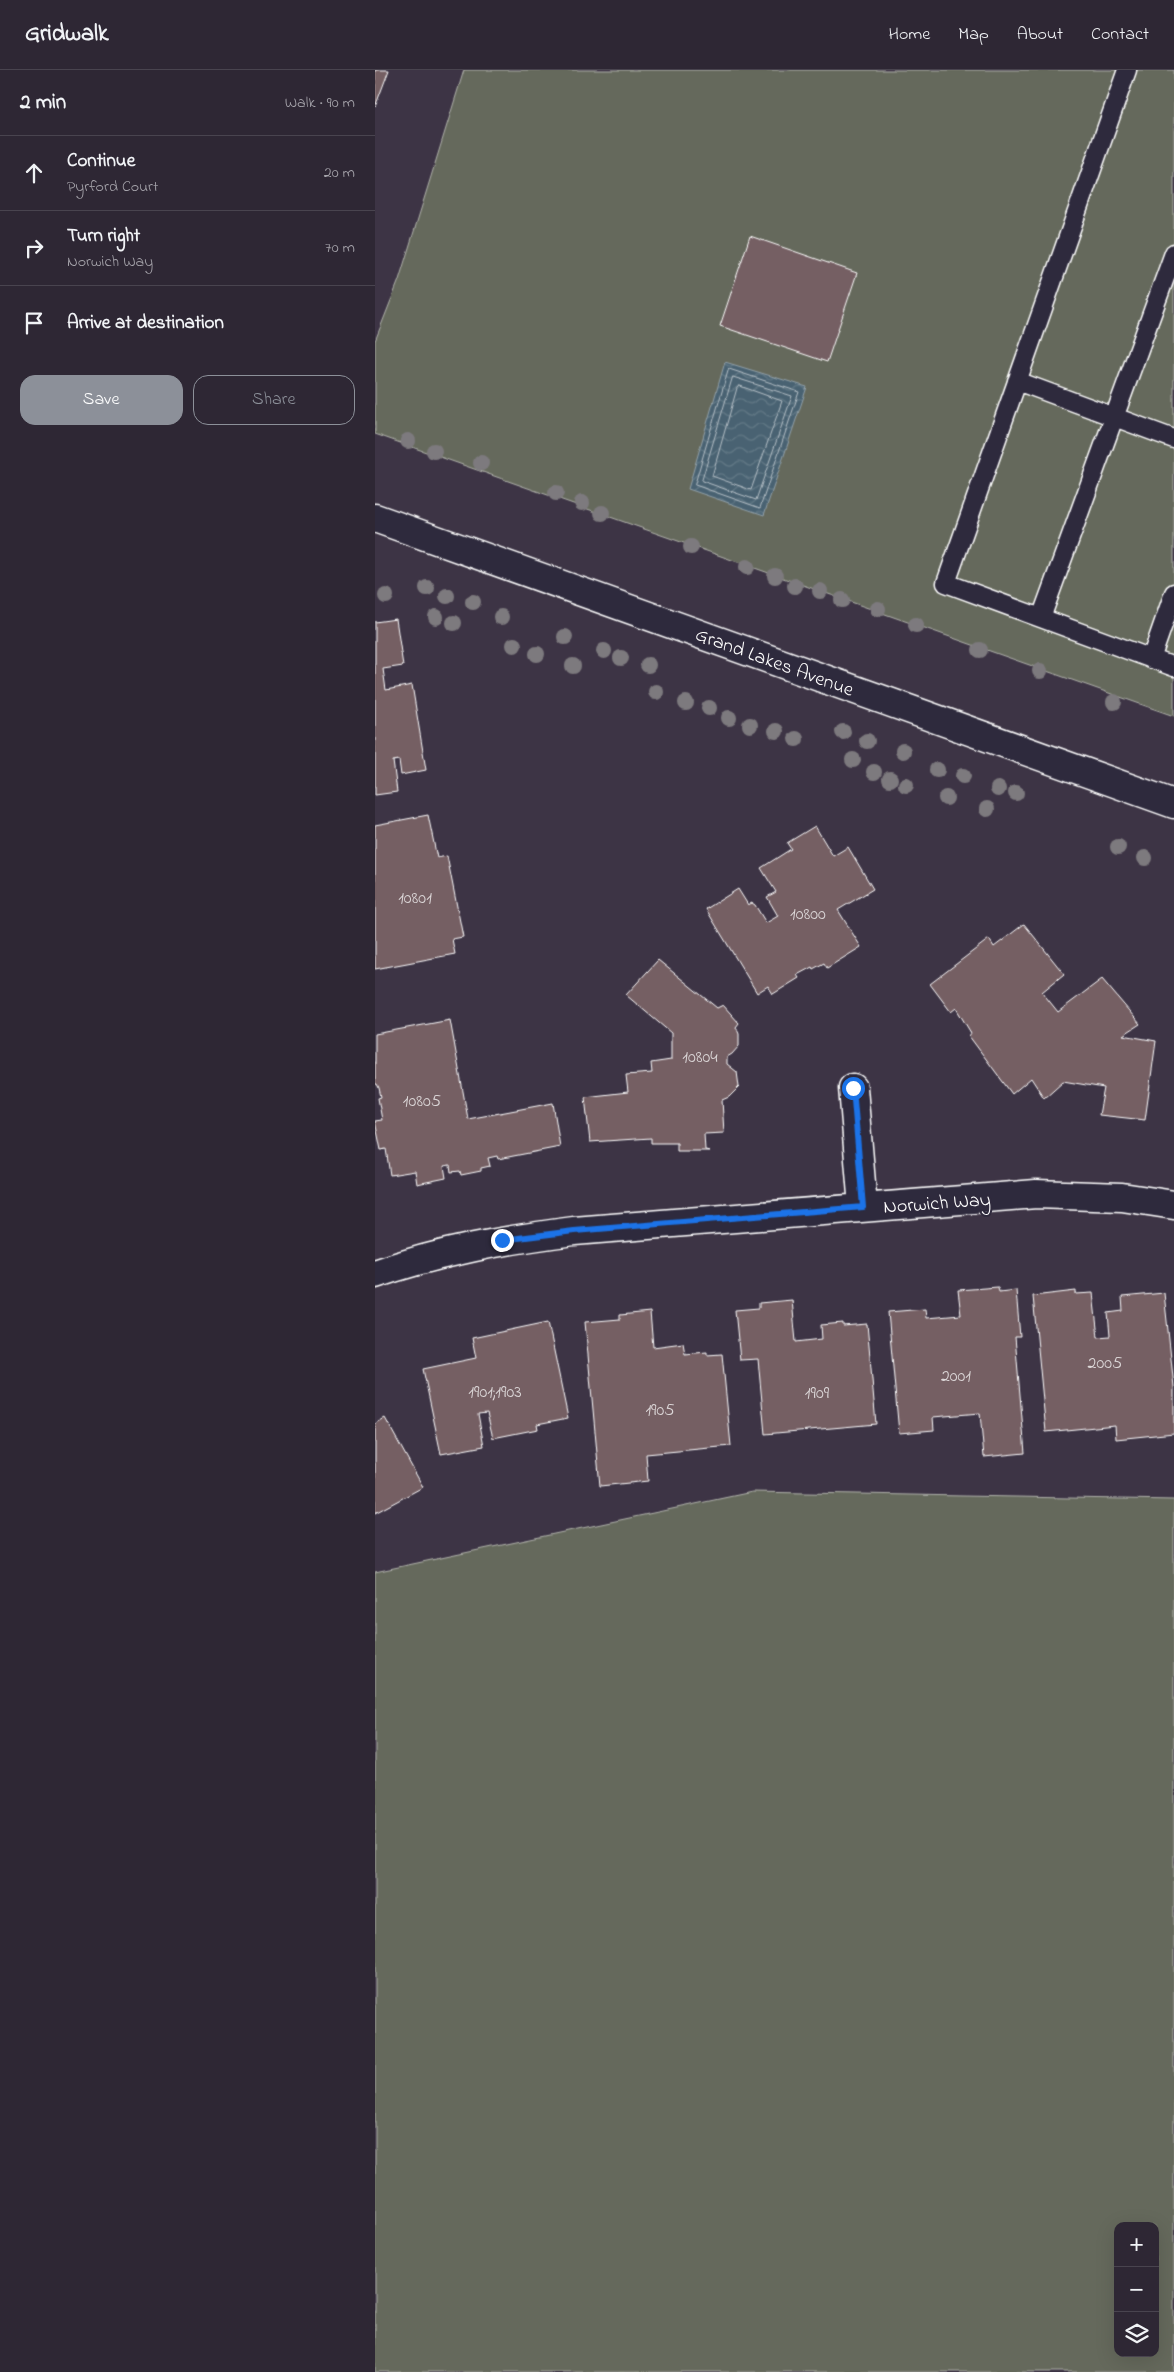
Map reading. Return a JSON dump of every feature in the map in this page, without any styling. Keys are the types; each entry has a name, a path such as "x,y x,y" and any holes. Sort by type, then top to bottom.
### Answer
{"street":[{"name":"Grand Lakes Avenue","path":"375,518 1174,804"},
{"path":"853,1088 863,1207"},
{"name":"Norwich Way","path":"375,1274 417,1260 502,1240 574,1231 1036,1194 1122,1197 1174,1205"}],"lane":[{"path":"1127,70 946,583 1174,667"},
{"path":"1041,618 1174,253"},
{"path":"1017,381 1174,439"},
{"path":"1151,659 1174,593"}],"green space":[{"path":"464,70 1174,70 1174,716 375,434 375,341 399,280"},
{"path":"752,1492 1174,1500 1174,2372 375,2372 375,1572"}],"water":[{"path":"725,362 807,387 764,515 688,489"}],"building":[{"path":"375,70 389,70 375,107"},
{"path":"750,236 857,273 827,362 720,326"},
{"path":"396,619 403,666 383,669 386,690 412,685 426,770 401,775 399,760 393,761 397,792 375,795 375,622"},
{"path":"428,815 437,858 447,856 463,937 452,939 455,954 375,969 375,825"},
{"path":"815,826 833,856 848,847 873,889 838,910 861,947 827,968 824,963 797,975 799,978 773,994 768,986 757,993 706,909 738,889 748,905 752,903 755,905 766,923 778,916 767,897 776,892 761,868 791,849 787,843"},
{"path":"1024,924 1064,974 1042,992 1058,1012 1102,979 1140,1024 1123,1035 1156,1041 1145,1120 1099,1115 1104,1088 1063,1081 1044,1098 1031,1078 1012,1094 969,1036 971,1033 956,1008 951,1012 930,984 989,939 994,947"},
{"path":"658,960 717,1008 723,1005 739,1023 736,1027 739,1034 739,1046 727,1057 727,1064 737,1072 739,1087 729,1097 722,1100 724,1133 704,1134 705,1150 710,1151 677,1151 677,1143 651,1143 651,1138 590,1142 585,1097 628,1092 626,1075 652,1073 651,1063 671,1060 671,1033 626,995"},
{"path":"450,1020 468,1119 553,1103 560,1147 498,1159 497,1156 488,1158 490,1166 481,1168 481,1171 461,1175 460,1171 451,1172 450,1165 444,1166 446,1178 417,1184 415,1171 390,1175 386,1149 381,1150 375,1121 382,1120 378,1098 381,1097 379,1088 375,1084 375,1034"},
{"path":"998,1287 999,1292 1016,1290 1020,1337 1015,1337 1025,1453 984,1457 980,1413 933,1417 934,1430 899,1433 888,1312 925,1309 926,1318 961,1315 958,1290"},
{"path":"1076,1291 1076,1294 1093,1293 1098,1337 1110,1336 1108,1313 1123,1311 1122,1297 1164,1293 1174,1387 1174,1433 1116,1439 1115,1425 1046,1432 1033,1296"},
{"path":"792,1300 796,1342 822,1339 821,1325 843,1323 843,1326 867,1324 876,1424 765,1434 758,1359 740,1360 735,1310 759,1308 759,1303"},
{"path":"650,1312 653,1347 683,1343 685,1354 707,1352 707,1355 722,1354 731,1446 646,1454 648,1481 600,1486 585,1322 620,1319 620,1315"},
{"path":"548,1322 568,1418 537,1424 538,1429 493,1438 487,1413 478,1414 484,1446 441,1454 423,1369 476,1358 472,1338"},
{"path":"385,1418 423,1487 375,1513 375,1424"}],"route":[{"path":"502,1240 574,1231 863,1207 853,1088"}]}
